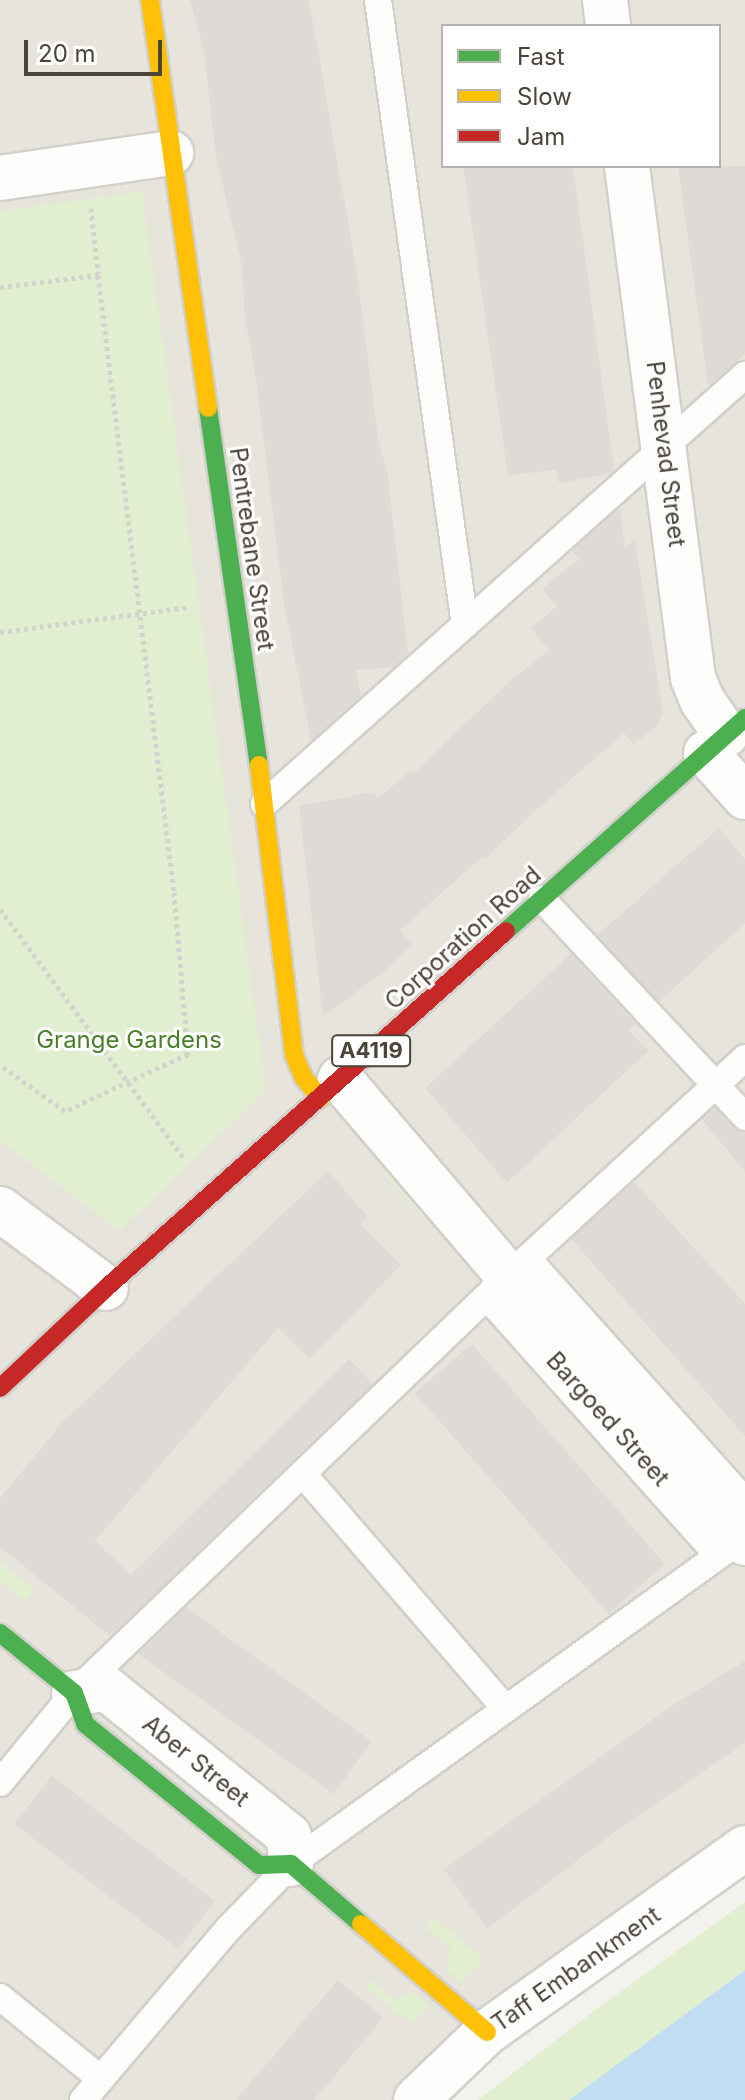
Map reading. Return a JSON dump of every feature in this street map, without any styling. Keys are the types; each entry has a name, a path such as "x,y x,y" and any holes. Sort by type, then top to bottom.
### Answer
{"street":[{"name":"Pentrebane Street","path":"150,0 264,804 294,1055 330,1088"},
{"path":"605,0 608,24"},
{"path":"0,178 171,153"},
{"name":"Penhevad Street","path":"627,168 666,445 693,678 702,700 726,735 745,797"},
{"name":"Corporation Road","path":"0,1388 106,1288 726,735"},
{"path":"330,1088 459,1217 508,1276"},
{"path":"0,1209 106,1288"},
{"name":"Bargoed Street","path":"508,1276 530,1275 741,1510 744,1539"},
{"path":"0,1633 74,1693"},
{"name":"Aber Street","path":"74,1693 107,1689 289,1836 291,1864"},
{"name":"Taff Embankment","path":"416,2100 487,2032 745,1848"},
{"path":"291,1864 487,2032"}],"lane":[{"path":"378,0 465,625"},
{"path":"264,804 745,375"},
{"path":"542,899 745,1117"},
{"path":"0,1783 74,1693 508,1276 745,1058"},
{"path":"303,1474 504,1707"},
{"path":"83,2100 229,1928 291,1864 504,1707 744,1539"},
{"path":"0,1997 101,2079"}],"path":[{"path":"0,1065 65,1111 188,1054 174,892 137,614 86,165"},
{"path":"0,287 98,275"},
{"path":"0,632 235,600"},
{"path":"0,909 210,1195"}],"shaded area":[{"path":"0,0 745,0 745,1846 415,2100 0,2100"}],"green space":[{"name":"Grange Gardens","path":"142,191 266,1090 119,1231 0,1141 0,211"},
{"path":"401,1156 443,1202 424,1218 383,1172"},
{"path":"0,1562 34,1590 24,1601 0,1581"},
{"path":"745,1902 745,1970 569,2100 478,2100 599,2007"},
{"path":"433,1918 486,1960 461,1982 446,1969 451,1948 426,1929"},
{"path":"369,1979 394,2000 412,1991 430,2007 411,2023 364,1986"}],"water":[{"path":"745,1970 745,2100 569,2100"}],"building":[{"path":"190,0 309,0 357,273 378,438 388,477 408,654 394,667 356,670 361,696 311,741 284,604 256,380 245,319 242,266 216,157 204,52"},
{"path":"745,166 745,354 708,386 678,168"},
{"path":"463,168 573,168 614,470 610,474 559,483 556,470 508,475"},
{"path":"620,508 625,548 635,539 663,714 656,727 633,744 624,733 485,859 482,857 400,930 412,944 385,971 323,1017 299,806 373,792 378,798 413,769 413,774 510,681 549,650 531,628 557,606 542,589 579,559 572,551"},
{"path":"719,828 745,859 745,923 659,1002 597,935"},
{"path":"571,954 636,1024 629,1030 648,1051 507,1183 425,1088"},
{"path":"715,1108 734,1128 745,1133 745,1172 702,1119"},
{"path":"328,1171 368,1217 360,1224 401,1265 309,1359 278,1328 95,1541 131,1575 349,1359 373,1384 110,1636 0,1547 0,1498 62,1423"},
{"path":"634,1182 745,1304 745,1436 571,1239"},
{"path":"472,1344 665,1564 609,1614 415,1393"},
{"path":"186,1607 371,1741 334,1794 138,1654"},
{"path":"745,1661 745,1743 619,1829 487,1929 444,1869 673,1705"},
{"path":"52,1776 215,1901 178,1949 14,1824"},
{"path":"338,1980 383,2018 314,2100 236,2100"}],"traffic: fast":[{"path":"208,408 259,765"},
{"path":"506,931 745,718"},
{"path":"0,1633 74,1693 85,1724 259,1865 291,1864 361,1924"}],"traffic: slow":[{"path":"150,0 208,408"},
{"path":"259,765 294,1055 304,1078 320,1098"},
{"path":"361,1924 487,2032"}],"traffic: jam":[{"path":"0,1388 106,1288 506,931"}]}
